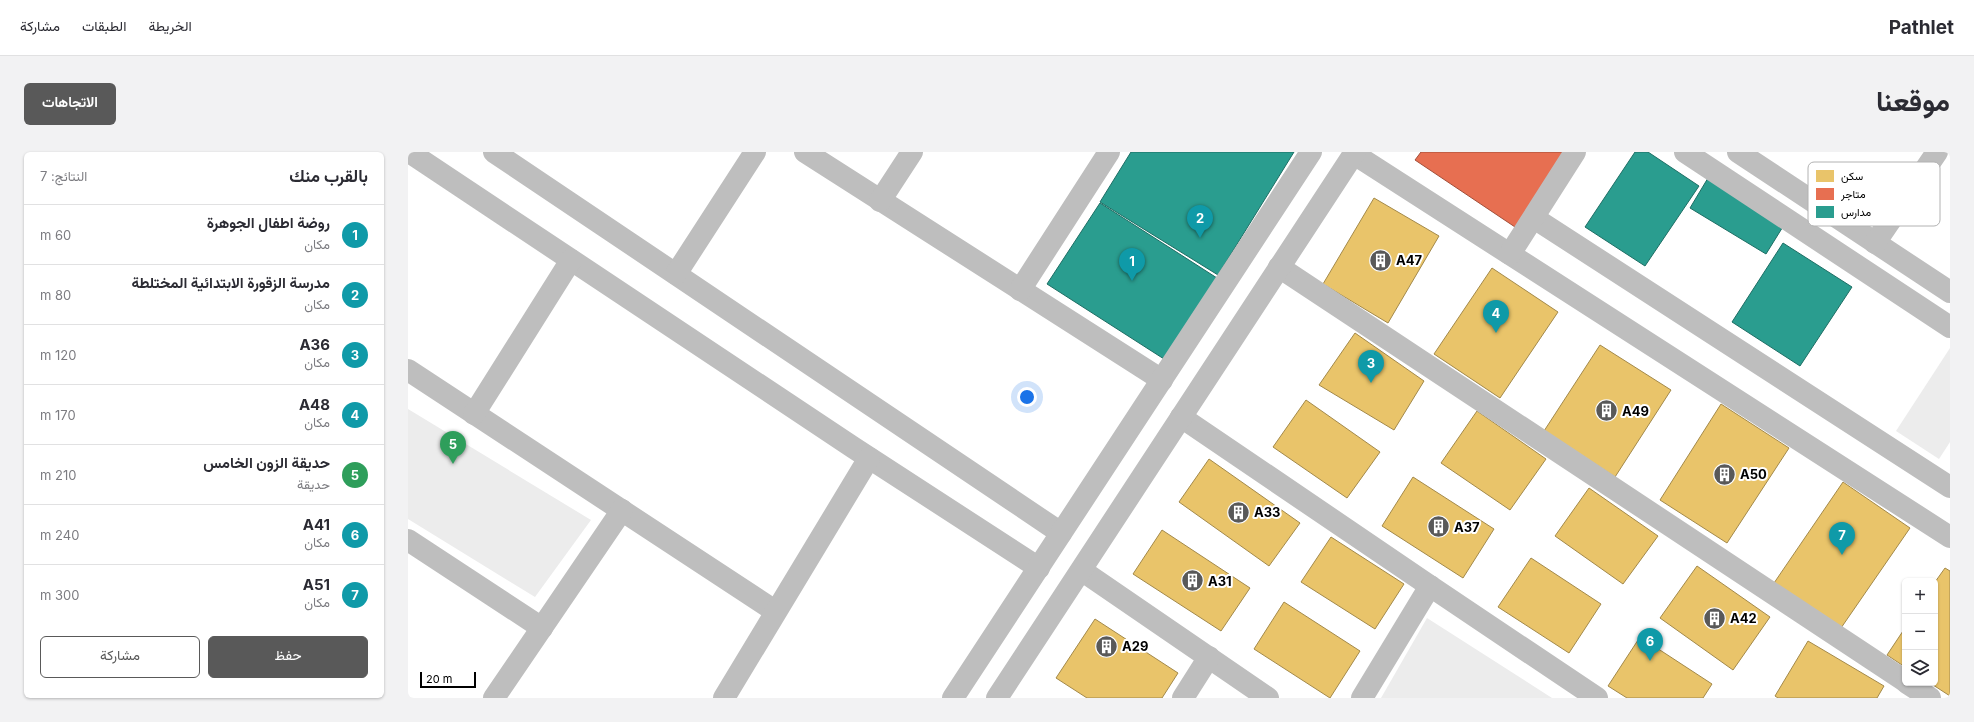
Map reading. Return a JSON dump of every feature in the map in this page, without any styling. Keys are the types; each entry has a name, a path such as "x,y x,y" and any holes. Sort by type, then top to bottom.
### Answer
{"street":[{"path":"408,152 869,458 1039,568"},
{"path":"494,152 1062,533"},
{"path":"676,274 755,152"},
{"path":"805,152 1162,380"},
{"path":"880,201 912,152"},
{"path":"1020,290 1109,152"},
{"path":"954,698 1311,152"},
{"path":"1510,254 1575,152"},
{"path":"1686,152 1950,327"},
{"path":"1738,152 1808,198"},
{"path":"1930,162 1937,152"},
{"path":"996,698 1354,153 1950,537"},
{"path":"1534,218 1950,487"},
{"path":"1849,226 1950,292"},
{"path":"1875,243 1887,226"},
{"path":"474,414 571,260"},
{"path":"1279,267 1902,679"},
{"path":"408,370 776,611"},
{"path":"1181,417 1597,698"},
{"path":"724,698 869,458"},
{"path":"494,698 622,510"},
{"path":"408,540 542,628"},
{"path":"1084,572 1268,698"},
{"path":"1362,698 1430,586"},
{"path":"1182,698 1209,657"},
{"path":"1912,686 1930,698"}],"shaded area":[{"path":"1950,348 1950,442 1939,459 1896,431"},
{"path":"408,409 591,520 535,597 408,519"},
{"path":"1427,618 1552,698 1381,698"}],"building: سكن":[{"name":"A47","path":"1374,198 1439,236 1388,323 1323,284"},
{"path":"1492,268 1558,312 1500,398 1434,354"},
{"path":"1355,333 1424,381 1394,430 1319,385"},
{"name":"A49","path":"1600,345 1671,390 1615,477 1544,431"},
{"path":"1306,400 1380,452 1347,498 1273,447"},
{"name":"A50","path":"1721,404 1789,448 1727,543 1660,500"},
{"path":"1477,411 1546,459 1510,510 1441,463"},
{"name":"A33","path":"1209,459 1300,523 1269,566 1179,502"},
{"name":"A37","path":"1413,477 1494,529 1463,578 1382,526"},
{"path":"1843,482 1910,528 1841,628 1774,583"},
{"path":"1589,488 1658,536 1623,584 1555,536"},
{"name":"A31","path":"1162,530 1250,588 1221,631 1133,574"},
{"path":"1331,537 1404,584 1375,629 1301,582"},
{"path":"1531,558 1601,604 1569,653 1498,607"},
{"name":"A42","path":"1697,566 1770,617 1733,670 1660,618"},
{"path":"1945,568 1950,571 1950,696 1935,686 1938,686 1938,578"},
{"path":"1284,602 1360,651 1330,698 1254,649"},
{"name":"A29","path":"1095,619 1178,673 1162,698 1087,698 1056,678"},
{"path":"1902,632 1902,665 1887,655"},
{"path":"1640,637 1712,684 1703,698 1627,698 1608,686"},
{"path":"1808,641 1884,686 1877,698 1778,698 1775,696"}],"building: متاجر":[{"path":"1421,152 1567,152 1518,229 1415,160"}],"building: مدارس":[{"path":"1131,152 1294,152 1218,275 1100,202"},
{"path":"1635,152 1648,152 1699,186 1645,266 1585,227"},
{"path":"1708,178 1784,225 1766,254 1690,208"},
{"path":"1100,203 1217,278 1164,359 1047,284"},
{"path":"1783,243 1852,287 1800,366 1732,322"}],"place":[{"name":"مدرسة الزقورة الابتدائية المختلطة","path":"1200,238"},
{"name":"A47","path":"1381,260"},
{"name":"روضة اطفال الجوهرة","path":"1132,281"},
{"name":"A48","path":"1496,333"},
{"name":"A36","path":"1371,383"},
{"name":"A49","path":"1607,411"},
{"name":"حديقة الزون الخامس","path":"453,464"},
{"name":"A50","path":"1724,474"},
{"name":"A33","path":"1239,512"},
{"name":"A37","path":"1438,527"},
{"name":"A51","path":"1842,555"},
{"name":"A31","path":"1192,581"},
{"name":"A42","path":"1715,618"},
{"name":"A29","path":"1107,646"},
{"name":"A41","path":"1650,661"}]}
